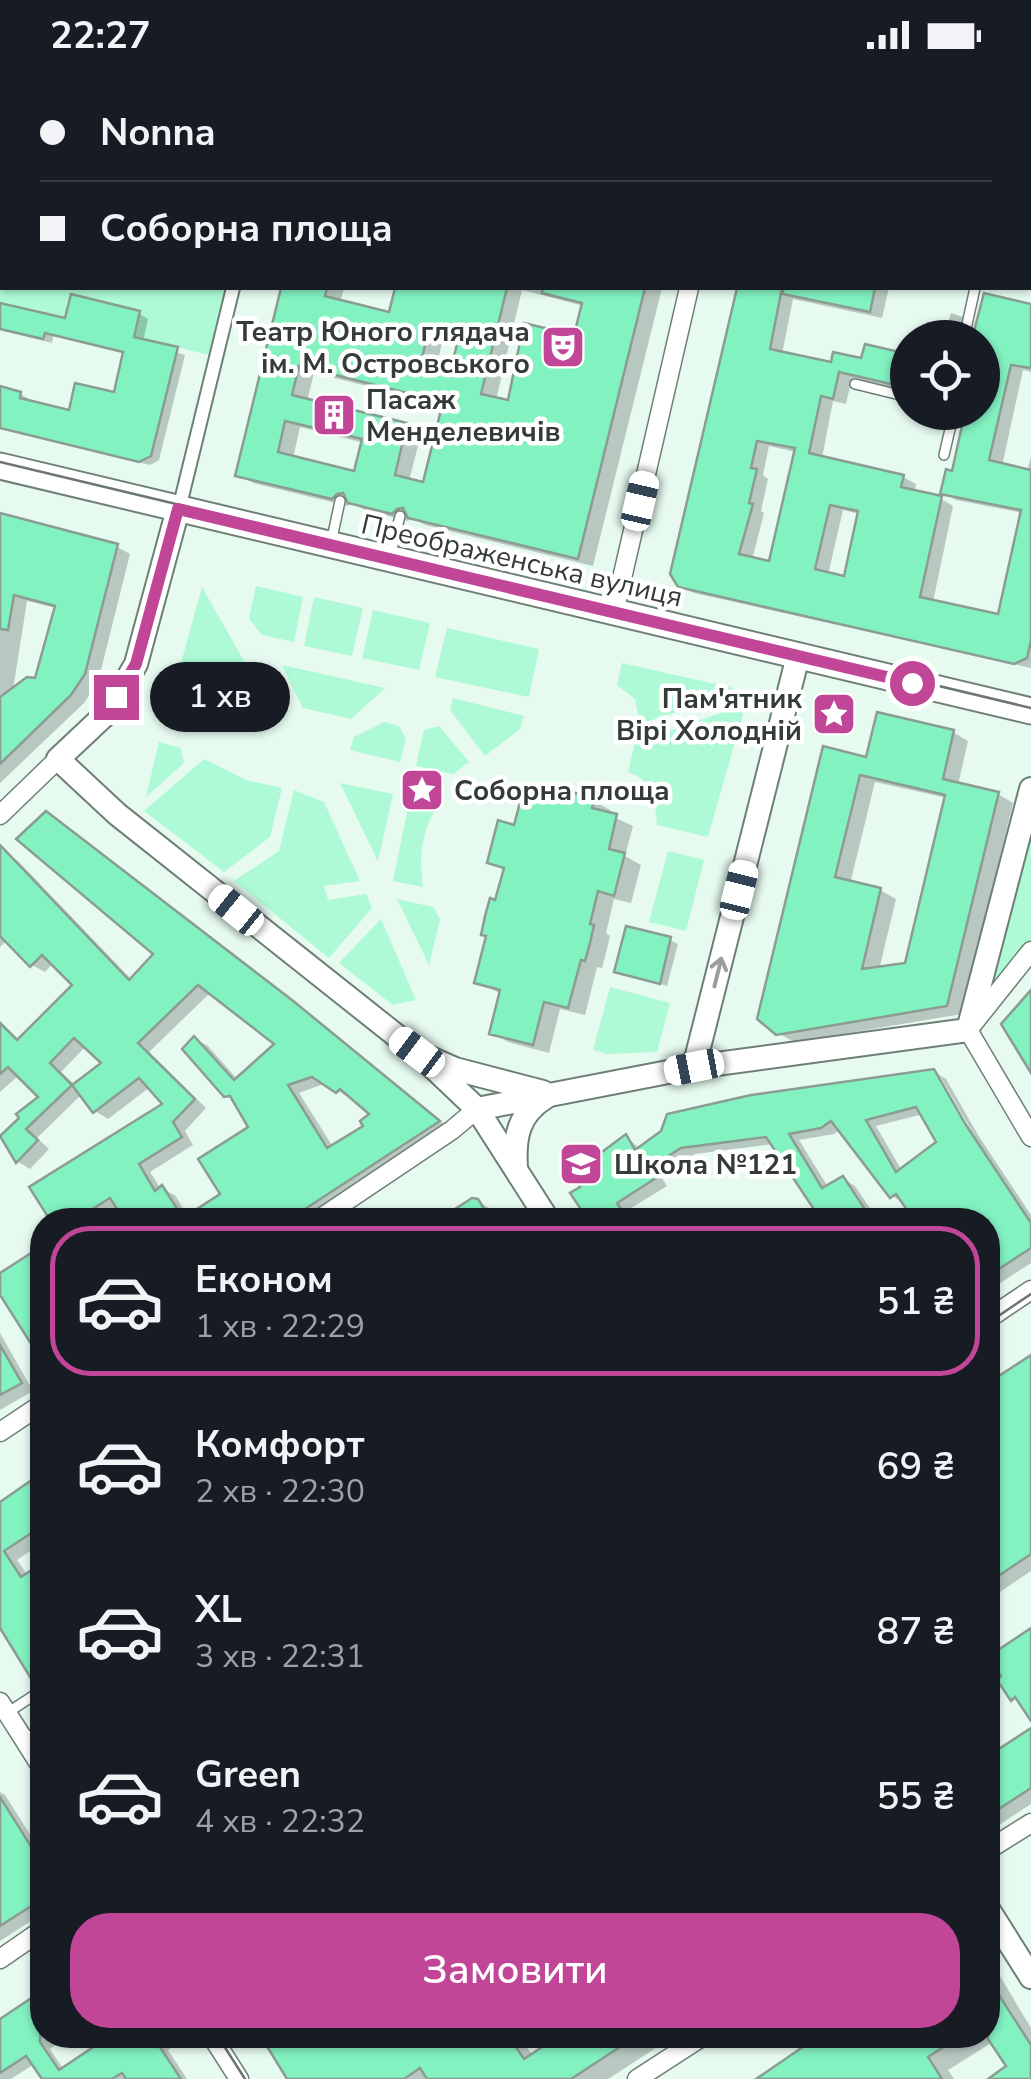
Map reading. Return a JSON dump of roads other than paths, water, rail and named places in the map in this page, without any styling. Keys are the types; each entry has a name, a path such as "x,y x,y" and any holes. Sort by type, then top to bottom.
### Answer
{"main road":[{"name":"Преображенська вулиця","path":"0,466 1031,711"}],"street":[{"path":"0,814 108,712 136,664 232,290"},
{"path":"614,612 689,290"},
{"path":"694,1067 798,656"},
{"path":"58,760 117,814 417,1052 477,1109 540,1208"},
{"path":"1031,789 968,1030 1031,1137"},
{"path":"336,1208 477,1109 694,1067 968,1030 1031,951"},
{"path":"417,1052 455,1069 551,1094"},
{"path":"517,1172 515,1148 519,1125 530,1107 551,1094"},
{"path":"1000,1311 1031,1290"},
{"path":"0,1432 30,1412"},
{"path":"4,1708 30,1749"},
{"path":"1000,1842 1031,1823"},
{"path":"1000,1928 1031,1976"},
{"path":"0,1959 30,1938"},
{"path":"219,2048 239,2079"},
{"path":"637,2079 684,2048"}],"lane":[{"path":"823,70 847,70"},
{"path":"968,320 975,290"},
{"path":"855,384 890,393"},
{"path":"944,455 950,430"},
{"path":"330,545 340,501"},
{"path":"390,559 400,516"},
{"path":"4,1708 30,1696"},
{"path":"24,1740 30,1736"}],"tram line":[{"path":"0,462 1031,708"},
{"path":"1000,1315 1031,1294"},
{"path":"225,2048 245,2079"}],"place":[{"name":"Театр Юного глядача ім. М. Островського","path":"563,347"},
{"name":"Пасаж Менделевичів","path":"334,415"},
{"name":"Пам'ятник Вірі Холодній","path":"834,714"},
{"name":"Соборна площа","path":"422,790"},
{"name":"Школа №121","path":"581,1164"}]}
